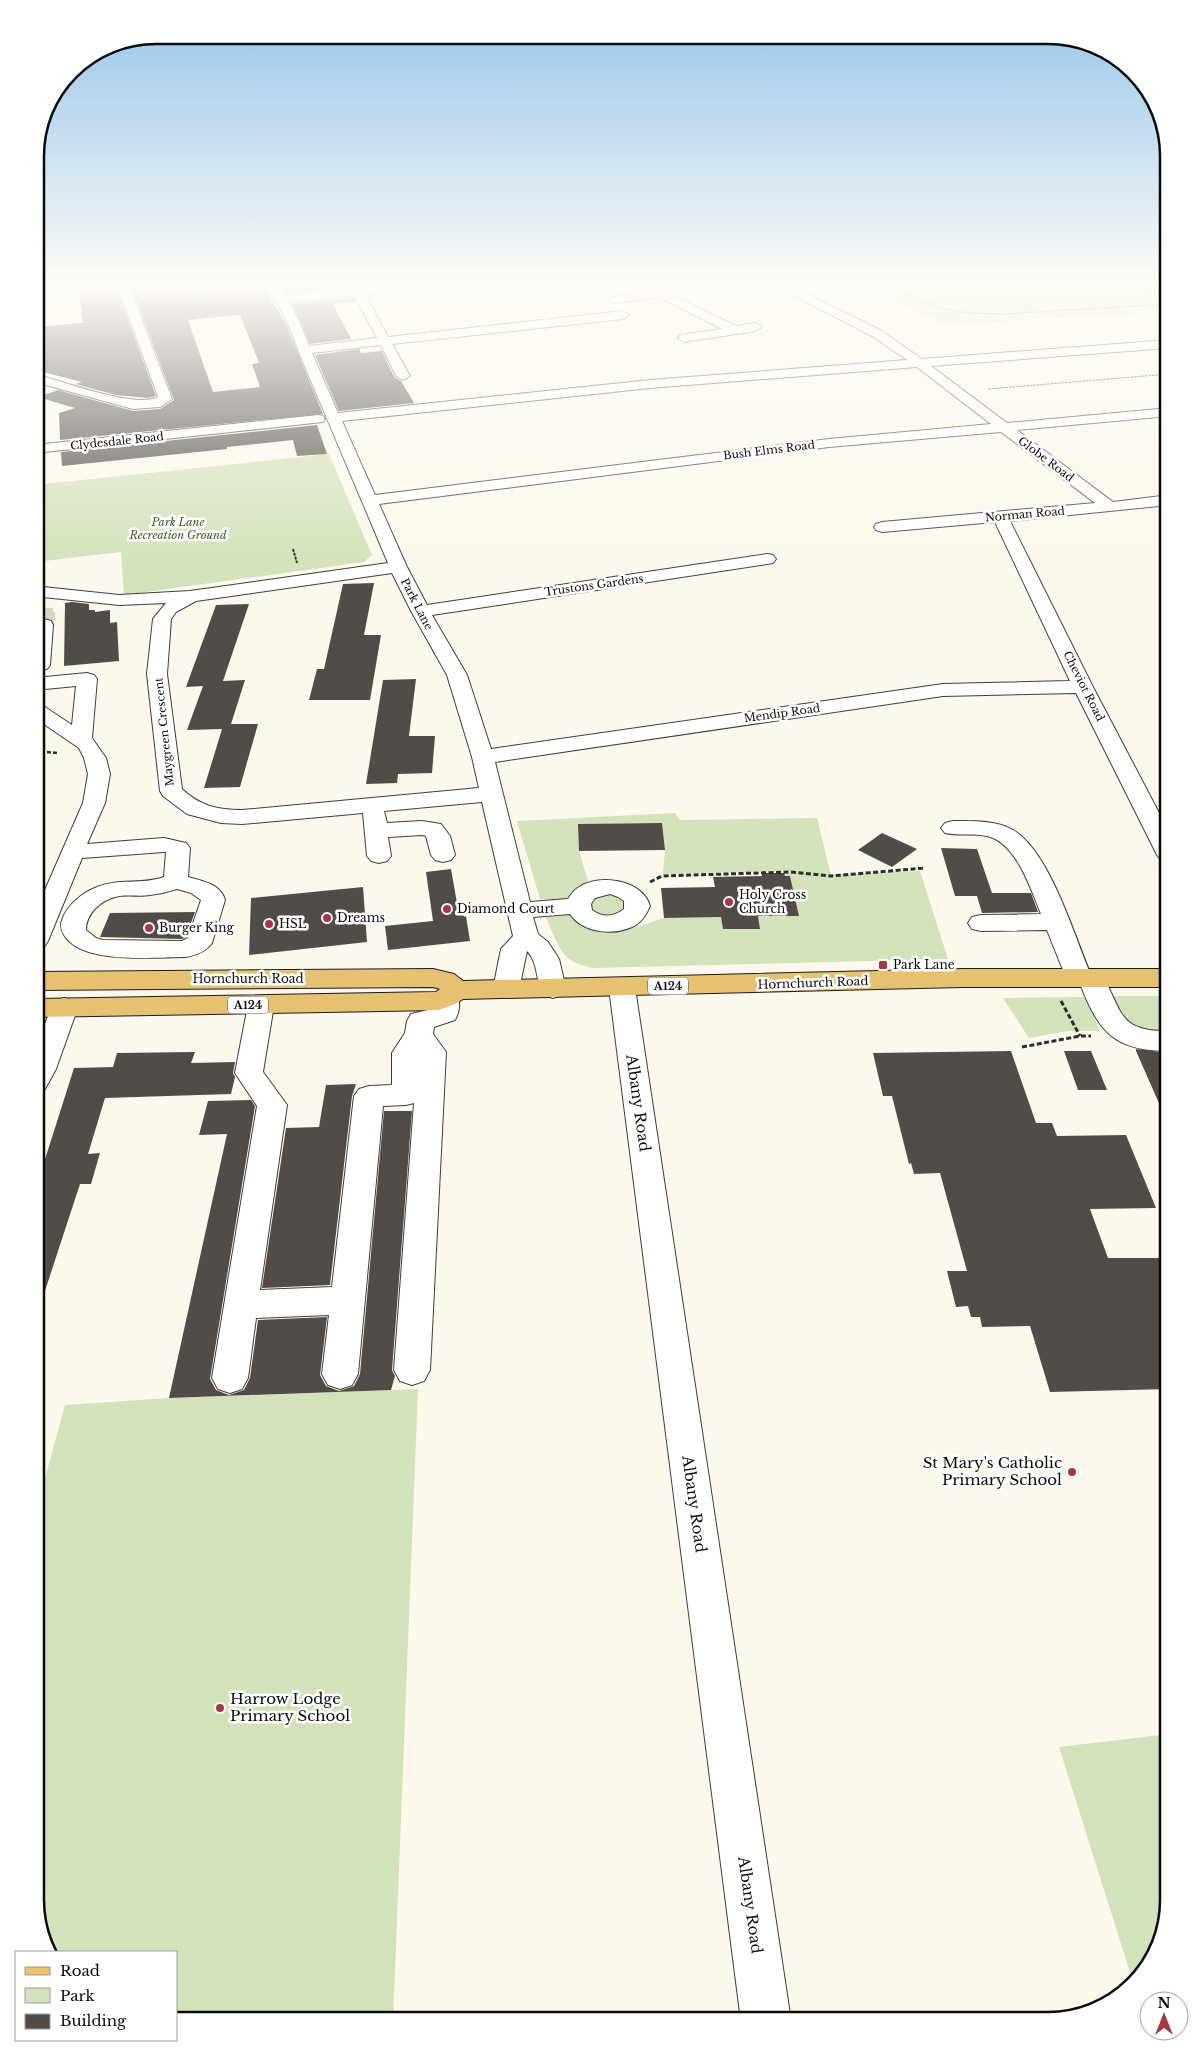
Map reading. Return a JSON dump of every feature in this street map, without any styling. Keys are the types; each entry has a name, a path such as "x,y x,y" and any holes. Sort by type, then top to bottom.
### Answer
{"main road":[{"name":"Hornchurch Road","path":"44,981 433,978 445,980 451,994"},
{"name":"Hornchurch Road","path":"44,1008 423,1001 451,994 506,989 622,988 962,978 1160,978"}],"street":[{"path":"44,380 133,405 159,408 164,396 158,380"},
{"name":"Park Lane","path":"314,380 326,418 371,500 398,567 420,611 457,675 483,757 526,938"},
{"path":"408,380 424,408"},
{"name":"Clydesdale Road","path":"44,448 205,428 326,418 702,380"},
{"name":"Globe Road","path":"941,380 1110,507"},
{"name":"Bush Elms Road","path":"371,500 829,442 1160,413"},
{"name":"Norman Road","path":"882,528 1160,501"},
{"name":"Cheviot Road","path":"1000,516 1160,837"},
{"name":"Trustons Gardens","path":"420,611 767,559"},
{"name":"Maygreen Crescent","path":"398,567 191,596 170,608 162,619 157,674 171,791 185,804 217,817 242,817 492,794"},
{"path":"44,608 118,600 191,596"},
{"path":"44,675 87,679 81,740"},
{"name":"Mendip Road","path":"483,757 943,690 1084,687"},
{"path":"44,715 87,744 95,758 99,774 94,803 44,921"},
{"path":"373,806 379,856"},
{"path":"953,828 994,832 1005,835 1018,846 1043,888 1056,922 1109,1019 1120,1030 1134,1036 1160,1041"},
{"path":"376,831 433,829 438,836 443,855"},
{"path":"72,852 164,845 174,846 178,848 176,881"},
{"path":"176,881 200,888 212,896 213,900 200,943 186,949 101,948 89,945 78,939 74,930 75,916 87,902 104,892 150,888 176,881"},
{"path":"610,887 628,892 638,902 638,908 630,919 622,922 602,924 592,921 580,912 578,906 579,900 591,890 610,887"},
{"path":"519,910 578,906"},
{"path":"981,923 1056,922"},
{"path":"506,989 511,956 514,949 526,938 537,944 542,951 553,989"},
{"name":"Albany Road","path":"622,988 765,2012"},
{"path":"340,1374 369,1096 406,1095 406,1053 419,1035 421,1021 446,1014 451,994"},
{"path":"230,1378 272,1105 249,1073 261,1005"},
{"path":"44,1063 64,1007"},
{"path":"412,1370 432,1052 419,1035"},
{"path":"241,1305 348,1300"}],"path":[{"path":"957,392 1099,380"},
{"path":"628,892 662,876 790,872 831,876 925,868"},
{"path":"1050,978 1080,1036"},
{"path":"1022,1047 1080,1036 1134,1036"}],"green space":[{"name":"Park Lane Recreation Ground","path":"329,454 372,555 364,562 124,595 121,552 44,561 44,484"},
{"path":"675,813 680,820 817,818 831,875 920,871 948,959 594,968 571,960 558,943 544,911 567,910 610,931 627,930 664,918 721,917 723,929 760,929 758,916 799,915 790,876 785,876 784,873 790,873 790,871 663,874 665,850 662,823 578,824 579,851 588,881 573,896 561,900 540,899 517,821"},
{"path":"612,894 626,901 624,913 606,917 591,911 589,904 593,899"},
{"path":"1110,996 1160,996 1160,1032 1134,1028 1121,1018"},
{"path":"1086,997 1100,1031 1068,1031 1029,1038 1003,998"},
{"name":"Harrow Lodge Primary School","path":"418,1389 393,2012 178,2012 178,1951 55,1950 46,1922 44,1908 44,1482 65,1405 169,1398"},
{"path":"1160,1735 1159,1915 1152,1943 1131,1976 1059,1747"}],"building":[{"path":"74,380 150,380 156,396 147,398 116,395 75,384 82,382"},
{"path":"166,380 209,380 213,392 260,387 258,380 309,380 323,414 60,440 59,413 75,408 44,399 44,395 58,390 133,411 160,409 174,400"},
{"path":"326,380 399,380 414,403 339,411"},
{"path":"317,425 327,454 297,456 293,440 227,447 227,449 62,466 61,452"},
{"path":"374,583 364,635 381,635 370,700 309,700 317,669 324,669 343,584"},
{"path":"65,603 89,604 89,610 95,610 95,612 110,610 110,623 117,622 119,661 64,666"},
{"path":"249,604 223,681 245,680 231,724 258,724 240,787 204,788 222,729 187,730 203,686 186,687 216,605"},
{"path":"416,679 409,736 435,736 432,773 398,774 397,783 366,784 383,680"},
{"path":"662,823 665,850 579,851 578,824"},
{"path":"882,833 917,849 892,867 858,850"},
{"path":"941,848 977,849 992,893 1031,893 1038,912 982,913 977,896 955,896"},
{"name":"Diamond Court","path":"451,869 458,909 462,908 464,917 466,916 470,941 388,950 385,926 433,921 426,872"},
{"name":"Holy Cross Church","path":"762,873 784,873 785,876 790,876 799,916 758,916 760,929 723,929 721,917 664,918 661,888 715,887 713,877 762,876"},
{"name":"Dreams","path":"363,887 367,942 249,955 251,898"},
{"name":"Burger King","path":"195,912 186,937 182,939 100,937 110,913"},
{"path":"1136,1049 1160,1052 1160,1106"},
{"path":"1011,1051 1036,1123 1052,1123 1057,1136 1126,1135 1156,1208 1090,1209 1108,1258 1160,1258 1160,1389 1050,1392 1030,1326 982,1327 980,1317 971,1317 968,1306 956,1307 947,1271 967,1271 940,1173 914,1174 911,1163 909,1164 892,1096 883,1096 873,1053"},
{"path":"1064,1051 1091,1051 1107,1090 1078,1090"},
{"path":"195,1052 191,1063 235,1062 233,1073 235,1077 231,1094 105,1098 88,1154 100,1153 91,1184 80,1184 44,1294 44,1162 74,1068 113,1067 117,1053"},
{"path":"356,1084 352,1096 330,1285 262,1288 286,1128 319,1127 326,1085"},
{"path":"251,1100 255,1106 210,1379 216,1390 229,1395 244,1390 250,1378 258,1320 327,1317 320,1375 326,1386 339,1391 354,1386 360,1374 384,1111 412,1111 392,1370 395,1376 391,1390 169,1398 227,1134 199,1135 208,1101"}],"tunnel":[{"path":"44,625 45,611"}],"place":[{"name":"Holy Cross Church","path":"729,902"},
{"name":"Diamond Court","path":"447,909"},
{"name":"Dreams","path":"327,918"},
{"name":"HSL","path":"269,924"},
{"name":"Burger King","path":"149,928"},
{"name":"Park Lane","path":"883,965"},
{"name":"St Mary's Catholic Primary School","path":"1072,1472"},
{"name":"Harrow Lodge Primary School","path":"220,1708"}]}
